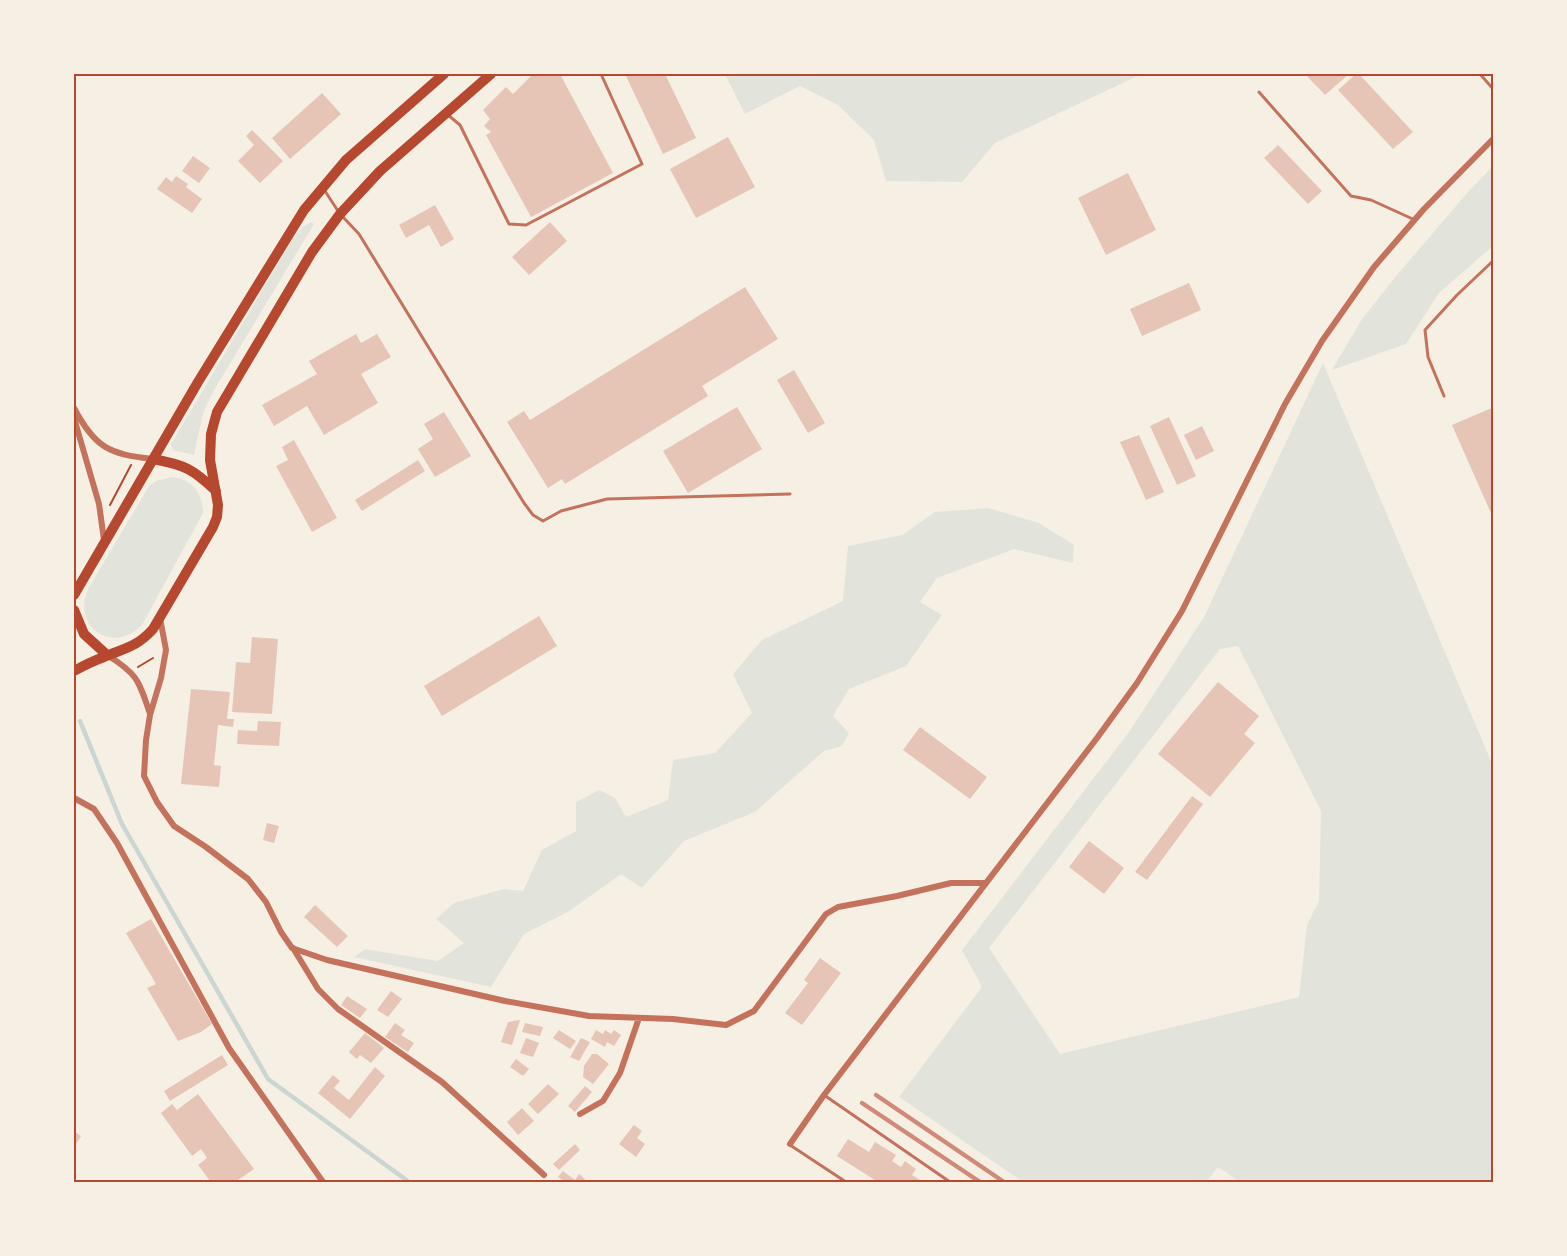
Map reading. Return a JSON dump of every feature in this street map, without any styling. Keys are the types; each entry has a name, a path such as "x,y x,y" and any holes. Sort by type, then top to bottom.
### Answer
{"main road":[{"path":"74,595 198,382 288,234 322,187 346,160 444,74"},
{"path":"74,671 107,655 132,647 143,640 153,629 213,527 218,505 210,460 211,434 217,412 312,252 340,214 380,171 491,74"},
{"path":"153,459 192,470 216,492"},
{"path":"74,610 84,634 107,655"}],"street":[{"path":"790,1144 824,1095 1137,683 1182,610 1285,404 1322,341 1374,267 1415,220 1494,138"},
{"path":"74,408 95,440 122,456 153,459"},
{"path":"74,418 102,519 104,542"},
{"path":"160,616 166,650 161,678 150,715 144,758 144,776 157,802 174,826 248,879 266,902 280,932 318,989 338,1009 442,1082 544,1174"},
{"path":"107,655 131,671 142,689 150,715"},
{"path":"74,798 94,809 117,843 229,1048 323,1182"},
{"path":"292,948 327,960 505,1001 589,1016 726,1025 741,1020 754,1011 826,915 838,907 951,883 985,882"},
{"path":"580,1114 603,1101 620,1074 639,1018"}],"lane":[{"path":"446,113 460,124 509,224 526,225 642,164 602,74"},
{"path":"1480,74 1494,90"},
{"path":"1259,92 1351,196 1371,200 1415,220"},
{"path":"322,187 340,214 359,234 524,503 543,521 561,511 607,499 790,494"},
{"path":"1444,396 1428,357 1425,330 1494,260"},
{"path":"824,1095 950,1182"},
{"path":"790,1144 846,1182"}],"path":[{"path":"102,519 135,457"},
{"path":"131,671 166,650"}],"shaded area":[{"path":"725,74 1142,74 995,143 962,182 886,181 874,140 838,105 800,86 745,114"},
{"path":"1493,166 1493,246 1439,293 1406,344 1332,370 1362,319 1468,192"},
{"path":"311,222 314,224 213,392 203,413 194,455 173,450 171,444 291,242 303,227"},
{"path":"1323,363 1493,766 1493,1182 1240,1182 1218,1167 1206,1182 1023,1182 899,1097 982,987 962,950 1129,732 1204,617","holes":["1238,646 1321,811 1319,901 1307,925 1299,997 1060,1054 989,948 1220,649"]},
{"path":"173,477 191,484 199,494 203,513 142,625 131,634 108,637 90,625 85,615 84,603 88,589 149,486 156,481"},
{"path":"988,508 1039,523 1074,545 1073,563 1014,549 937,578 920,602 942,615 906,666 849,689 833,716 849,733 842,746 824,751 755,812 684,841 642,888 621,874 568,912 524,934 491,987 354,957 365,949 438,961 464,943 436,919 454,903 504,889 523,891 542,850 576,831 576,802 599,790 615,798 626,817 668,800 673,760 715,753 752,713 733,674 762,640 843,601 848,546 902,535 935,512"}],"building":[{"path":"533,74 560,74 613,173 531,217 486,135 491,132 484,126 490,119 483,110 506,87 513,94"},
{"path":"625,74 665,74 696,138 663,154"},
{"path":"1305,74 1349,74 1325,95"},
{"path":"1356,74 1359,74 1413,132 1393,149 1338,90"},
{"path":"322,93 341,114 290,159 272,138"},
{"path":"252,130 283,161 260,183 238,161 254,145 246,136"},
{"path":"728,137 755,187 696,218 670,169"},
{"path":"1278,145 1322,191 1308,204 1264,158"},
{"path":"193,156 210,168 199,183 182,171"},
{"path":"1128,173 1156,230 1106,255 1078,198"},
{"path":"176,176 188,184 186,187 202,199 192,213 157,189 166,177 172,182"},
{"path":"435,205 454,239 441,247 429,225 406,238 399,225"},
{"path":"550,222 567,241 529,275 512,257"},
{"path":"1189,283 1201,310 1142,336 1130,309"},
{"path":"745,287 778,339 702,386 708,396 565,484 562,479 548,488 507,422 524,411 530,420"},
{"path":"356,334 361,343 377,334 391,357 361,374 378,403 324,435 307,406 274,426 262,405 317,374 309,361"},
{"path":"794,370 825,423 808,433 777,380"},
{"path":"737,407 762,449 688,493 663,451"},
{"path":"1494,407 1494,520 1452,425"},
{"path":"444,412 471,456 435,477 418,449 433,439 424,424"},
{"path":"1169,417 1196,476 1177,485 1150,426"},
{"path":"1202,426 1214,451 1196,460 1184,435"},
{"path":"1139,435 1164,492 1146,500 1120,442"},
{"path":"294,440 337,518 312,532 276,466 288,460 282,447"},
{"path":"418,460 425,471 362,511 355,500"},
{"path":"539,616 557,646 442,716 424,686"},
{"path":"252,637 278,639 272,714 232,712 236,662 250,663"},
{"path":"1218,682 1259,716 1244,734 1255,743 1210,797 1158,754"},
{"path":"191,689 230,692 227,719 234,719 233,727 218,725 214,765 221,766 219,787 181,784"},
{"path":"258,721 281,722 279,746 237,744 238,730 257,731"},
{"path":"920,727 987,777 970,799 903,750"},
{"path":"1192,796 1203,804 1147,880 1135,872"},
{"path":"267,823 279,826 274,843 263,840"},
{"path":"1089,841 1124,868 1104,894 1069,867"},
{"path":"315,905 348,936 337,947 304,917"},
{"path":"151,919 212,1024 201,1032 178,1041 147,988 156,984 126,933"},
{"path":"820,958 841,973 802,1025 785,1013 808,983 804,980"},
{"path":"391,991 402,999 388,1017 377,1010"},
{"path":"347,996 367,1009 360,1018 341,1005"},
{"path":"520,1020 512,1045 501,1042 508,1022"},
{"path":"395,1023 405,1030 401,1035 414,1043 408,1052 385,1037"},
{"path":"525,1023 543,1027 540,1036 522,1032"},
{"path":"559,1030 576,1041 570,1049 553,1038"},
{"path":"596,1030 603,1034 605,1030 611,1034 614,1030 621,1035 614,1046 607,1042 605,1047 591,1039"},
{"path":"365,1033 384,1048 371,1063 360,1055 357,1059 349,1052"},
{"path":"526,1038 539,1043 533,1057 520,1053"},
{"path":"581,1038 590,1042 579,1061 570,1057"},
{"path":"592,1054 597,1054 609,1064 593,1084 583,1077 584,1066"},
{"path":"222,1055 228,1065 170,1101 164,1091"},
{"path":"516,1059 529,1069 523,1076 510,1067"},
{"path":"375,1067 385,1076 350,1119 318,1093 333,1075 340,1081 334,1088 349,1100"},
{"path":"548,1084 559,1094 538,1114 528,1104"},
{"path":"585,1086 592,1092 575,1112 568,1106"},
{"path":"198,1094 254,1169 235,1182 211,1182 198,1165 207,1158 201,1149 192,1156 161,1113 172,1104 177,1110"},
{"path":"522,1108 534,1121 518,1135 507,1122"},
{"path":"634,1125 642,1131 637,1138 645,1144 636,1157 619,1144"},
{"path":"74,1131 81,1136 74,1147"},
{"path":"848,1139 869,1152 875,1142 896,1155 892,1161 901,1167 905,1161 916,1169 912,1175 923,1182 878,1182 837,1156"},
{"path":"575,1144 580,1150 559,1170 553,1164"},
{"path":"563,1171 575,1180 579,1174 585,1179 583,1182 566,1182 558,1177"}],"waterway":[{"path":"80,721 122,824 268,1079 409,1182"}],"railway":[{"path":"876,1095 1004,1182"},
{"path":"862,1103 980,1182"}]}
